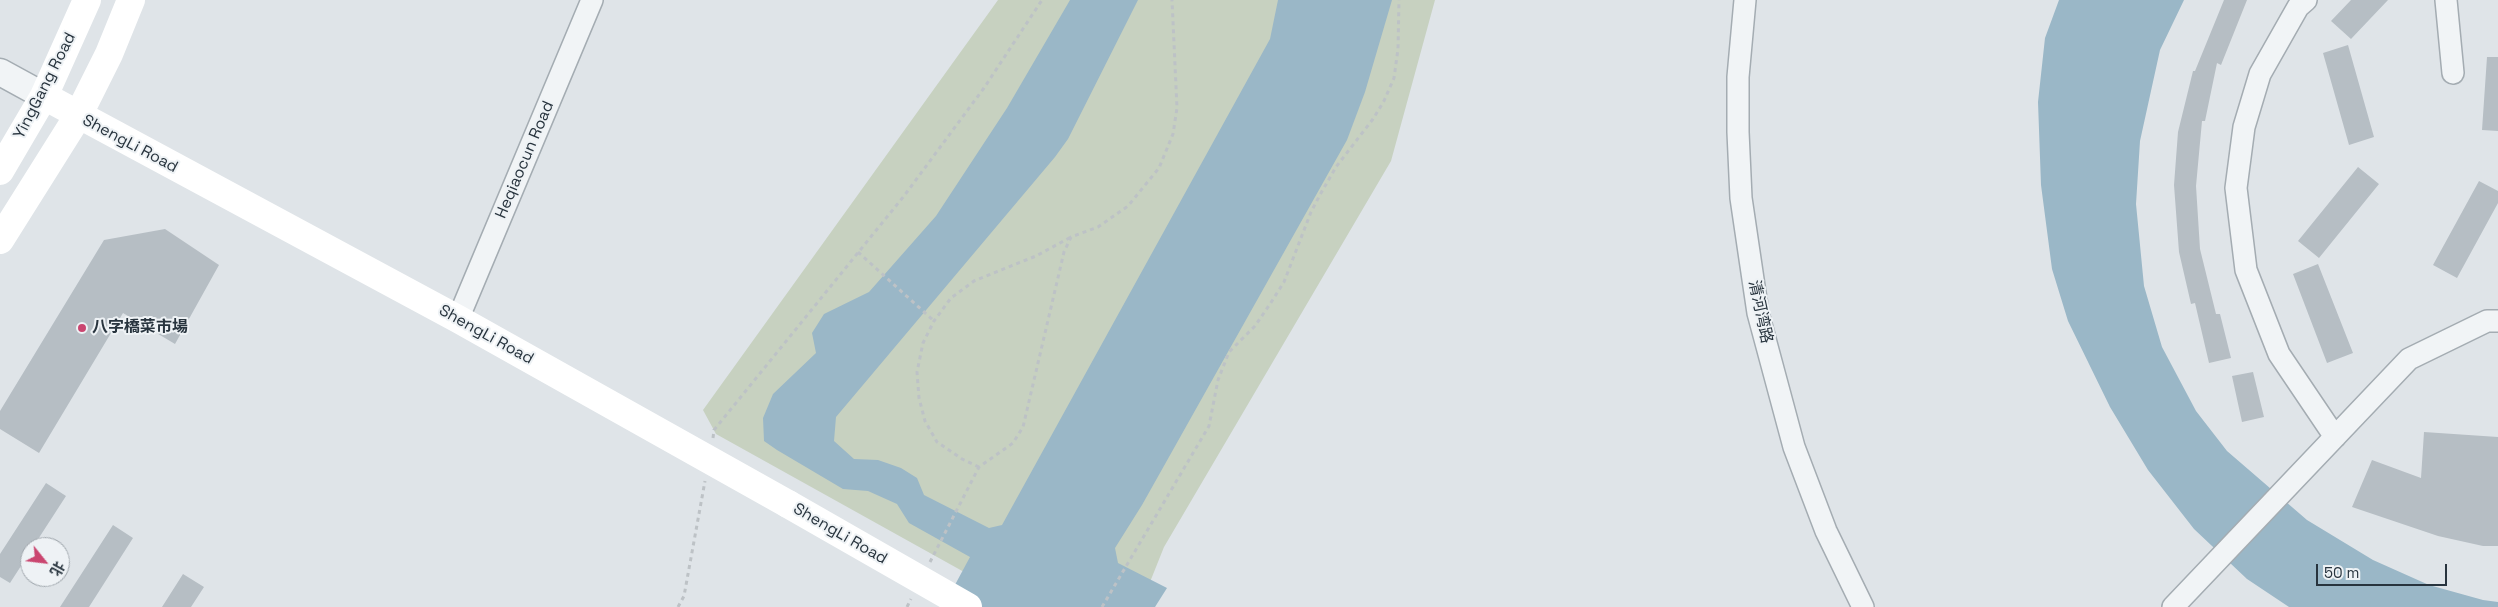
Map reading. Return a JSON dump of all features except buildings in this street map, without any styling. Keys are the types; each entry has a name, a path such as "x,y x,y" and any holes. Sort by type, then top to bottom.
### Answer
{"main road":[{"name":"YingGang Road","path":"0,171 44,96 87,0"},
{"path":"0,240 78,116 109,54 131,0"},
{"name":"ShengLi Road","path":"44,96 458,319 968,607"}],"street":[{"name":"Heqiaocun Road","path":"458,319 592,0"},
{"name":"清河湾路","path":"1746,0 1738,77 1738,132 1741,198 1758,313 1794,447 1826,530 1863,607"},
{"path":"2306,0 2298,7 2260,74 2244,127 2236,188 2246,270 2275,346 2335,437"},
{"path":"2446,0 2453,73"},
{"name":"ShengLi Road","path":"0,72 44,96"},
{"path":"2173,607 2409,359 2487,321 2498,321"}],"path":[{"path":"714,430 904,196 984,88 1042,0"},
{"path":"979,467 962,459 937,442 925,421 919,398 917,372 923,343 934,321 951,298 974,281 1036,256 1098,226 1128,206 1159,168 1173,134 1177,108 1172,0"},
{"path":"1102,607 1209,426 1218,380 1229,352 1255,326 1284,282 1318,199 1336,167 1373,120 1384,101 1394,78 1398,49 1400,0"},
{"path":"929,563 979,467 1013,443 1023,427 1064,252 1071,238"},
{"path":"858,252 934,321"},
{"path":"678,607 684,596 701,502"},
{"path":"907,607 911,598"}],"green space":[{"path":"998,0 1435,0 1391,161 1164,547 1140,607 1027,607 716,434 703,410"}],"water":[{"path":"1070,0 1138,0 1068,139 1055,157 836,417 834,441 854,459 878,460 901,468 917,478 924,495 989,528 1002,525 1270,39 1278,0 1392,0 1365,92 1347,140 1142,505 1115,548 1118,563 1167,588 1155,607 943,607 970,557 909,523 897,504 868,491 843,489 777,450 764,441 763,418 773,394 816,353 812,333 824,314 869,292 936,216 1007,108"},
{"path":"2059,0 2184,0 2160,50 2140,141 2136,204 2144,286 2162,347 2196,411 2227,451 2307,520 2373,560 2429,585 2483,600 2498,602 2498,607 2289,607 2247,579 2194,529 2148,470 2110,407 2068,321 2052,269 2041,185 2038,102 2045,38"}],"place":[{"name":"八字橋菜市場","path":"82,328"}]}
